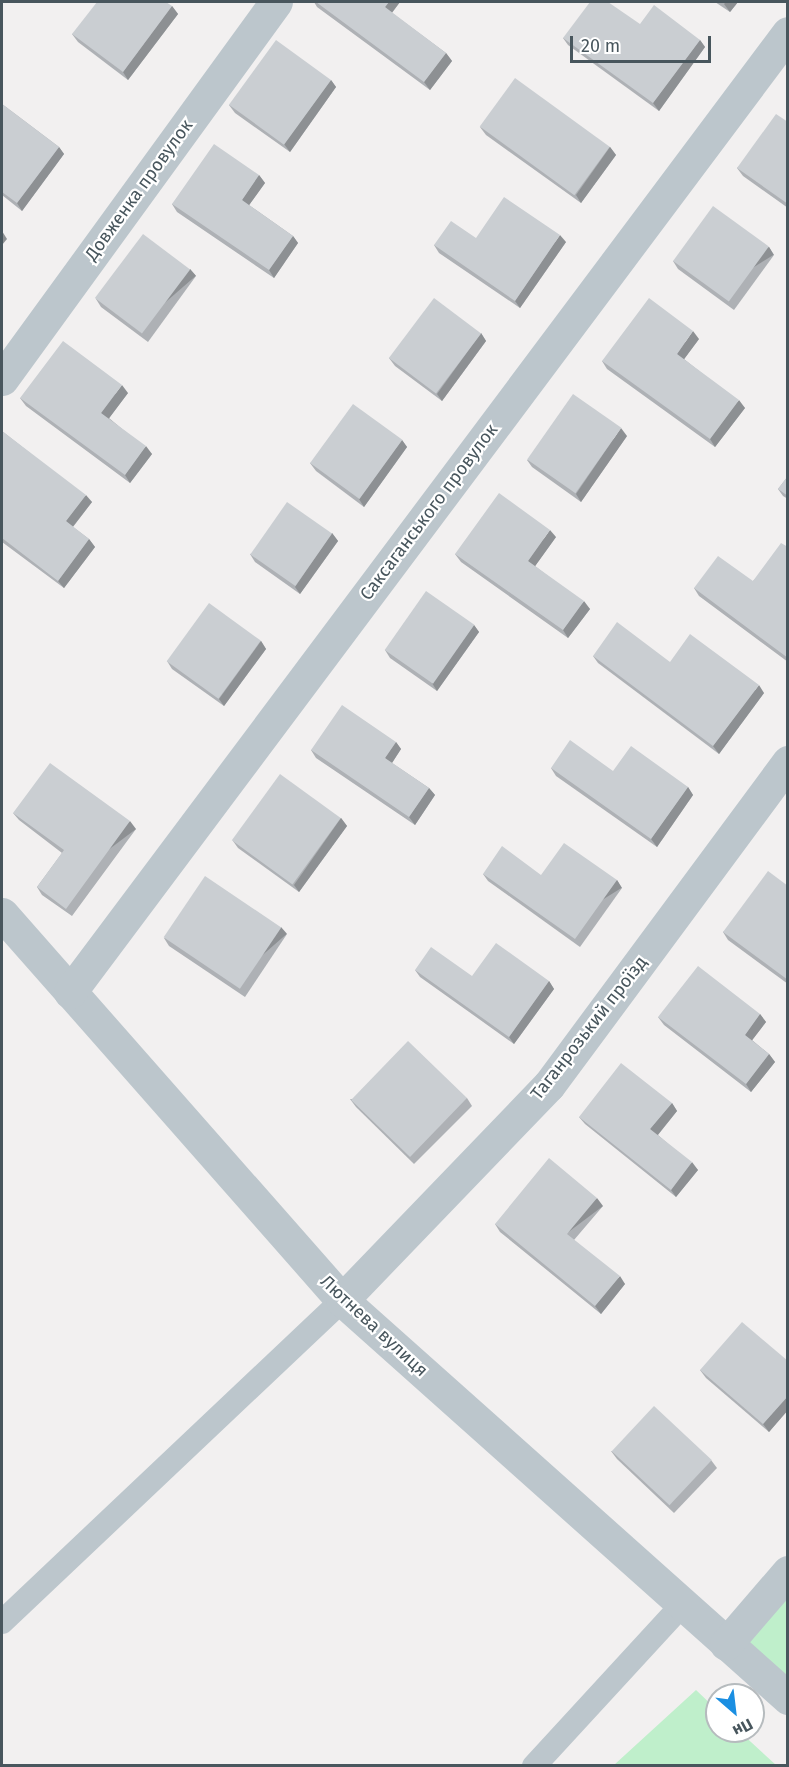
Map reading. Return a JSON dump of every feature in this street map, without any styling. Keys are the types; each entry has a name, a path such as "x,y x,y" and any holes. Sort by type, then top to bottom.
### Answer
{"street":[{"name":"Довженка провулок","path":"2,379 276,2"},
{"name":"Саксаганського провулок","path":"70,992 788,33"},
{"name":"Таганрозький проїзд","path":"342,1300 549,1085 788,762"},
{"name":"Лютнева вулиця","path":"2,914 342,1300 788,1698"},
{"path":"726,1644 788,1572"}],"lane":[{"path":"2,1622 342,1300"},
{"path":"534,1766 683,1604"}],"green space":[{"path":"787,1587 787,1686 740,1642"},
{"path":"696,1690 705,1699 705,1743 752,1743 776,1765 614,1765"}],"building":[{"path":"97,2 166,2 172,6 123,72 72,34"},
{"path":"316,2 389,2 385,7 446,53 424,82"},
{"path":"590,2 608,2 640,24 654,5 700,40 653,103 563,38"},
{"path":"276,40 331,80 284,145 229,105"},
{"path":"515,78 610,147 574,195 480,127"},
{"path":"2,104 59,147 17,203 2,192"},
{"path":"776,114 788,122 788,204 737,168"},
{"path":"214,144 259,175 242,200 293,236 269,270 172,204"},
{"path":"504,197 560,235 515,301 434,245 451,221 476,238"},
{"path":"713,206 769,247 729,302 673,261"},
{"path":"143,234 190,270 142,333 95,298"},
{"path":"434,298 481,334 436,393 389,358"},
{"path":"649,298 693,331 677,354 739,400 710,439 602,361"},
{"path":"63,341 122,385 101,413 146,446 125,475 20,398"},
{"path":"573,394 621,428 575,493 527,460"},
{"path":"353,404 402,440 359,499 310,463"},
{"path":"2,431 86,495 66,521 89,539 58,581 2,538"},
{"path":"788,476 788,496 778,489"},
{"path":"499,493 550,530 528,561 584,601 563,630 455,554"},
{"path":"287,502 332,534 295,586 250,554"},
{"path":"781,543 788,547 788,658 694,588 718,556 753,581"},
{"path":"426,591 474,625 433,684 385,650"},
{"path":"209,603 261,641 218,699 167,661"},
{"path":"617,622 670,662 690,634 759,685 713,746 593,656"},
{"path":"342,705 396,742 385,758 429,788 409,817 311,750"},
{"path":"570,740 613,771 631,746 688,787 651,839 551,768"},
{"path":"50,763 130,821 66,909 37,887 64,850 13,813"},
{"path":"280,774 341,818 292,884 232,840"},
{"path":"564,843 617,880 575,939 483,874 502,846 541,875"},
{"path":"768,871 788,886 788,980 723,932"},
{"path":"205,876 281,927 240,989 164,937"},
{"path":"496,943 549,981 509,1037 415,970 431,947 472,976"},
{"path":"698,966 760,1014 745,1035 769,1054 746,1084 658,1017"},
{"path":"408,1041 467,1098 410,1157 351,1100"},
{"path":"621,1063 672,1103 650,1129 692,1162 671,1190 579,1117"},
{"path":"549,1158 597,1198 567,1234 620,1276 595,1306 495,1224"},
{"path":"742,1322 788,1361 788,1396 763,1424 700,1370"},
{"path":"654,1406 712,1460 669,1505 612,1451"}]}
